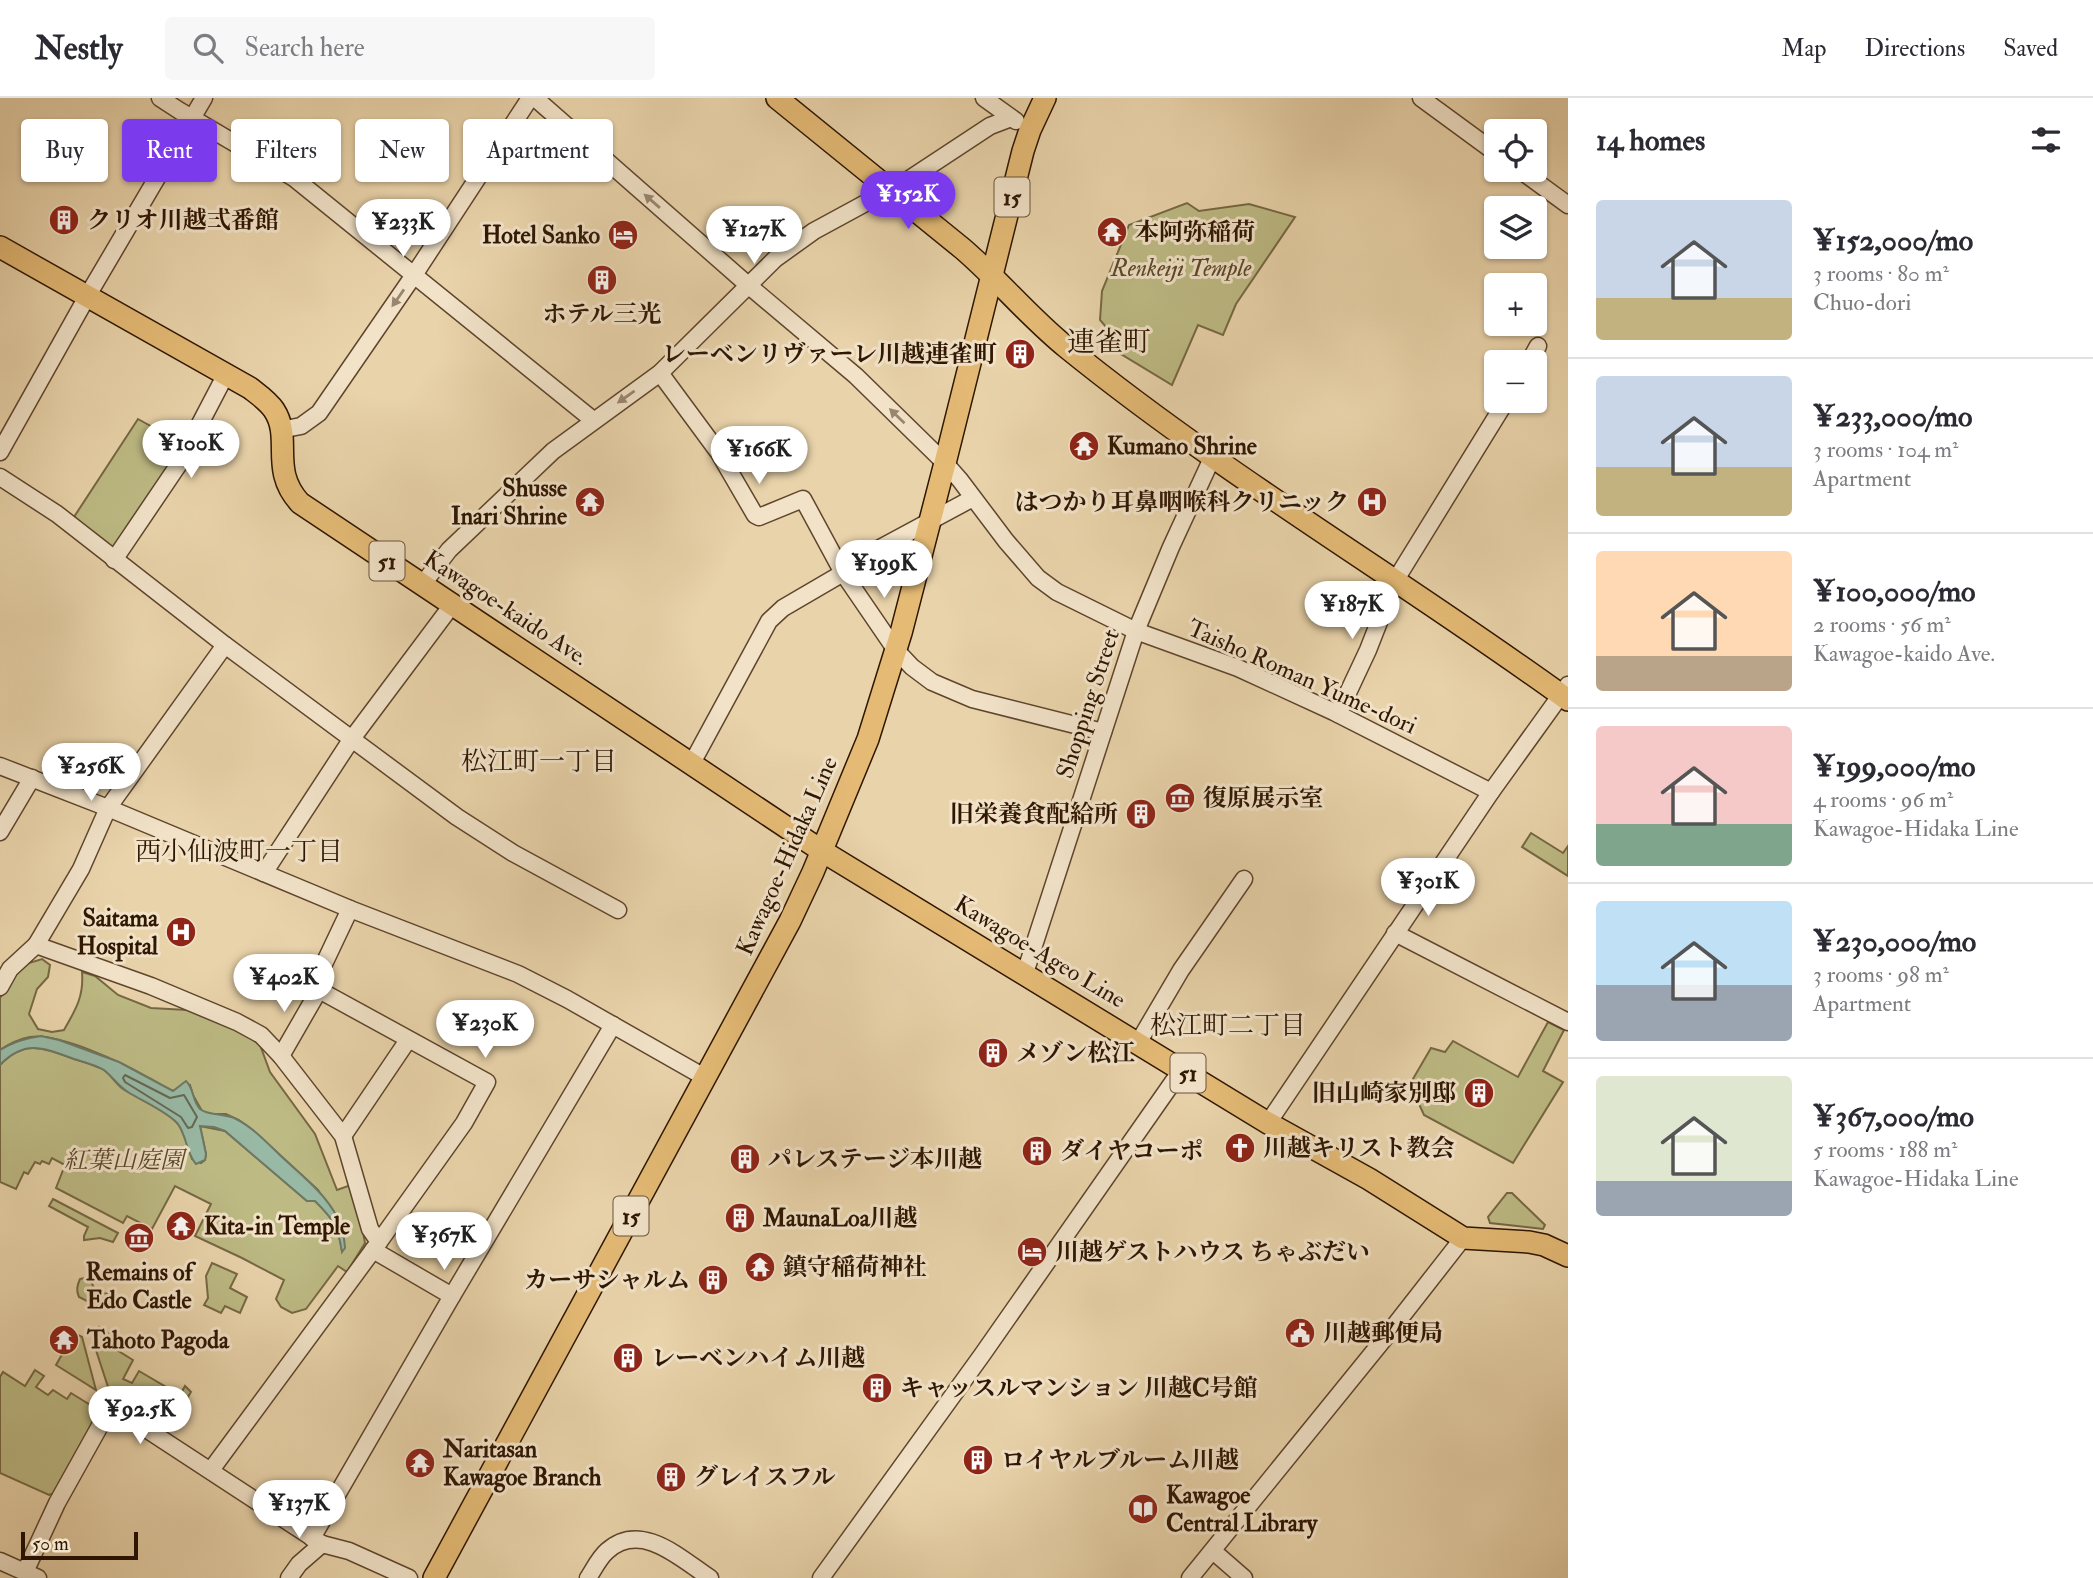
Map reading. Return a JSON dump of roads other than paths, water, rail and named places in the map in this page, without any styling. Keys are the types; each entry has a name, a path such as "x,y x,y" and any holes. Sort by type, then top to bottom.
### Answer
{"main road":[{"path":"777,98 963,248 992,274 1030,315 1068,348 1213,456 1395,581 1566,693"},
{"name":"Kawagoe-Hidaka Line","path":"434,1578 790,921 868,739 946,463 1030,130 1045,98"},
{"name":"Kawagoe-kaido Ave.","path":"0,247 226,374 265,399 276,413 281,430 283,472 292,494 300,503 822,850"},
{"name":"Kawagoe-Ageo Line","path":"822,850 1268,1123 1369,1179 1463,1238 1529,1242 1544,1245 1568,1256"}],"street":[{"path":"160,98 192,119 204,98"},
{"path":"281,430 301,426 319,413 414,275 530,98"},
{"name":"Taisho Roman Yume-dori","path":"536,98 748,285 856,376 946,463 1038,578 1072,600 1136,631 1238,668 1338,714 1491,792"},
{"path":"984,98 1030,130"},
{"path":"1421,98 1484,144"},
{"path":"422,585 449,550 553,451 660,373 775,259 814,232 891,190 990,126 1011,118"},
{"path":"217,133 294,178 593,420"},
{"path":"0,452 155,182"},
{"path":"1536,182 1568,205"},
{"path":"1536,350 1538,346"},
{"path":"660,373 719,453 755,514 759,517 803,499 842,571 895,649 912,667 932,682 972,699 1103,732"},
{"path":"114,560 179,464 226,374"},
{"path":"1338,714 1368,650 1395,581 1499,413"},
{"name":"Shopping Street","path":"1025,973 1136,631 1213,456"},
{"path":"0,477 57,514 225,645 457,817 502,846 618,910"},
{"path":"692,763 769,621 783,608 842,571 974,498"},
{"path":"264,873 351,740 452,605"},
{"path":"0,986 5,966 36,945 80,869 108,808 225,645"},
{"path":"1268,1123 1491,792 1566,693"},
{"path":"0,766 517,974 706,1078"},
{"path":"0,832 32,778"},
{"path":"1138,1043 1181,970 1244,879"},
{"path":"211,1470 464,1123 487,1082 408,1041 314,985 350,909"},
{"path":"1395,933 1568,1022"},
{"path":"36,945 151,986 237,1022 261,1035 281,1056 343,1136 376,1246 452,1296"},
{"path":"281,1056 319,990"},
{"path":"289,1578 317,1541 316,1527 613,1025"},
{"path":"343,1136 408,1041"},
{"path":"821,1578 982,1355 1182,1069"},
{"path":"1190,1578 1463,1238"},
{"path":"0,1561 26,1575 57,1503 111,1406 317,1541 349,1550 409,1578"},
{"path":"588,1578 607,1551 632,1539 658,1544 710,1578"},
{"path":"1213,1550 1244,1578"}],"water":[{"path":"41,1036 119,1062 173,1091 186,1081 200,1109 207,1113 232,1117 249,1127 319,1192 339,1221 345,1248 342,1252 334,1224 315,1201 307,1201 225,1131 200,1126 206,1154 205,1160 196,1164 178,1124 124,1090 101,1068 35,1048 18,1052 0,1065 0,1050 19,1041"}],"place":[{"name":"クリオ川越弍番館","path":"64,220"},
{"name":"本阿弥稲荷","path":"1112,232"},
{"name":"Hotel Sanko","path":"623,235"},
{"name":"ホテル三光","path":"602,280"},
{"name":"レーベンリヴァーレ川越連雀町","path":"1020,354"},
{"name":"Kumano Shrine","path":"1084,446"},
{"name":"Shusse Inari Shrine","path":"590,502"},
{"name":"はつかり耳鼻咽喉科クリニック","path":"1372,502"},
{"name":"復原展示室","path":"1180,798"},
{"name":"旧栄養食配給所","path":"1141,814"},
{"name":"Saitama Hospital","path":"181,932"},
{"name":"メゾン松江","path":"993,1053"},
{"name":"旧山崎家別邸","path":"1479,1093"},
{"name":"川越キリスト教会","path":"1240,1148"},
{"name":"ダイヤコーポ","path":"1037,1151"},
{"name":"パレステージ本川越","path":"745,1159"},
{"name":"MaunaLoa川越","path":"740,1218"},
{"name":"Kita-in Temple","path":"181,1226"},
{"name":"Remains of Edo Castle","path":"139,1238"},
{"name":"川越ゲストハウス ちゃぶだい","path":"1032,1252"},
{"name":"鎮守稲荷神社","path":"760,1267"},
{"name":"カーサシャルム","path":"713,1280"},
{"name":"川越郵便局","path":"1300,1333"},
{"name":"Tahoto Pagoda","path":"64,1340"},
{"name":"レーベンハイム川越","path":"628,1358"},
{"name":"キャッスルマンション 川越C号館","path":"877,1388"},
{"name":"ロイヤルブルーム川越","path":"978,1460"},
{"name":"Naritasan Kawagoe Branch","path":"420,1463"},
{"name":"グレイスフル","path":"671,1477"},
{"name":"Kawagoe Central Library","path":"1143,1509"}],"district":[{"name":"連雀町","path":"1109,342"},
{"name":"松江町一丁目","path":"539,762"},
{"name":"西小仙波町一丁目","path":"239,852"},
{"name":"松江町二丁目","path":"1228,1026"}],"park label":[{"name":"Renkeiji Temple","path":"1181,268"},
{"name":"紅葉山庭園","path":"124,1160"}]}
